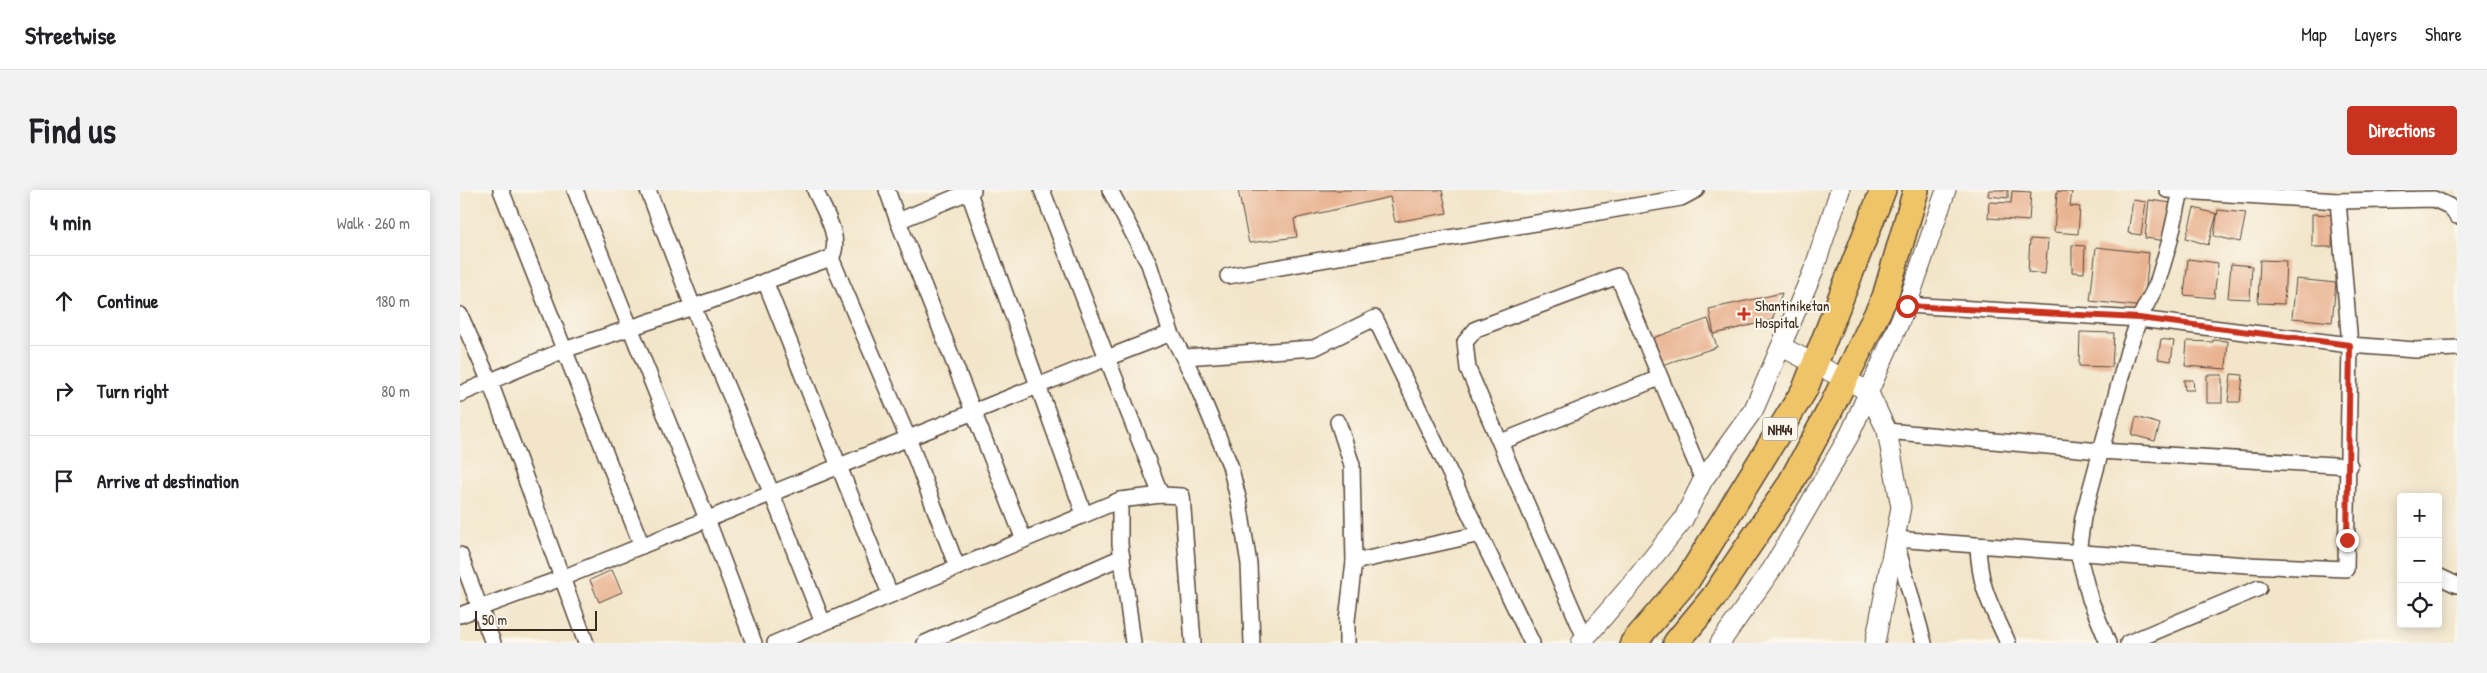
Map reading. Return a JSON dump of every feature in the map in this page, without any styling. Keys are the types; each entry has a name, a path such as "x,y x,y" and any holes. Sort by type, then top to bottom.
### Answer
{"highway":[{"name":"NH44","path":"1633,643 1688,579 1805,389 1883,190"},
{"name":"NH44","path":"1676,643 1713,598 1789,486 1845,379 1885,296 1916,190"}],"street":[{"path":"501,190 642,546"},
{"path":"575,190 707,519 754,643"},
{"path":"648,190 693,307 772,494 822,623"},
{"path":"460,394 564,350 831,258 836,250 835,241 815,190"},
{"path":"886,190 1024,540"},
{"path":"1042,190 1160,495"},
{"path":"1110,190 1149,264 1171,333 1185,357 1226,456 1239,502 1248,564 1252,643"},
{"path":"1228,276 1680,198 1696,190"},
{"path":"1703,480 1618,276 1476,329 1465,342 1468,369 1501,442 1583,641 1683,520 1703,480 1754,409 1814,269 1840,190"},
{"path":"1720,643 1772,569 1850,434 1907,306 1946,190"},
{"path":"898,221 970,191 1084,514"},
{"path":"2108,643 2090,599 2078,553 2083,517 2113,400 2139,318 2157,284 2169,244 2174,191 2338,201 2434,199 2449,206 2457,216"},
{"path":"1895,539 2247,565 2346,569 2350,466 2350,345 2338,201"},
{"path":"831,258 908,438 957,567"},
{"path":"765,281 890,594"},
{"path":"1907,306 2139,318 2350,345 2415,350 2457,348"},
{"path":"460,315 490,382 586,643"},
{"path":"1185,357 1314,348 1375,318 1532,643"},
{"path":"460,615 562,578 1171,333"},
{"path":"1782,347 1868,391 1887,431 1900,507 1875,643"},
{"path":"1501,442 1659,378"},
{"path":"1338,422 1352,465 1354,562 1347,620 1347,643"},
{"path":"1887,431 2100,450 2350,466"},
{"path":"775,643 1120,500 1160,495 1182,496 1193,643"},
{"path":"1120,500 1122,557 1133,643"},
{"path":"1354,562 1480,534"},
{"path":"1895,539 1924,643"},
{"path":"1978,546 1982,586 1996,621 2008,643"},
{"path":"460,555 493,643"},
{"path":"925,643 1122,557"},
{"path":"2442,578 2457,585"},
{"path":"2128,643 2259,588"},
{"path":"1347,620 1357,643"}],"building":[{"path":"1238,190 1442,190 1447,213 1395,222 1390,197 1294,219 1297,237 1249,243"},
{"path":"1989,190 2008,190 2008,198 1988,196"},
{"path":"2012,191 2031,192 2029,221 1988,218 1989,202 2011,203"},
{"path":"2057,191 2072,192 2070,206 2080,207 2078,234 2054,232"},
{"path":"2133,200 2146,202 2141,235 2128,233"},
{"path":"2149,200 2172,203 2167,241 2145,238"},
{"path":"2194,208 2217,214 2208,245 2186,238"},
{"path":"2218,210 2246,213 2240,242 2214,236"},
{"path":"2312,214 2333,215 2332,247 2312,247"},
{"path":"2030,239 2048,240 2045,274 2028,272"},
{"path":"2072,245 2085,246 2084,273 2072,272"},
{"path":"2096,247 2149,253 2144,307 2090,301"},
{"path":"2188,259 2218,263 2214,298 2184,295"},
{"path":"2260,260 2286,261 2284,304 2258,303"},
{"path":"2231,264 2252,266 2250,299 2228,298"},
{"path":"2296,279 2336,283 2332,322 2292,318"},
{"path":"1782,293 1772,320 1714,334 1709,309"},
{"path":"1708,319 1717,347 1662,365 1653,338"},
{"path":"2080,332 2114,333 2112,367 2079,366"},
{"path":"2161,339 2174,341 2171,361 2158,359"},
{"path":"2213,340 2228,341 2226,369 2185,366 2187,341 2213,342"},
{"path":"2231,374 2243,375 2240,402 2228,402"},
{"path":"2207,375 2222,375 2222,403 2207,403"},
{"path":"2184,380 2193,380 2194,390 2185,390"},
{"path":"2136,417 2160,424 2155,441 2132,435"},
{"path":"612,570 622,592 599,602 590,580"}],"place":[{"name":"Shantiniketan Hospital","path":"1744,314"}],"route":[{"path":"1907,306 2139,318 2350,345 2350,466 2347,540"}]}
